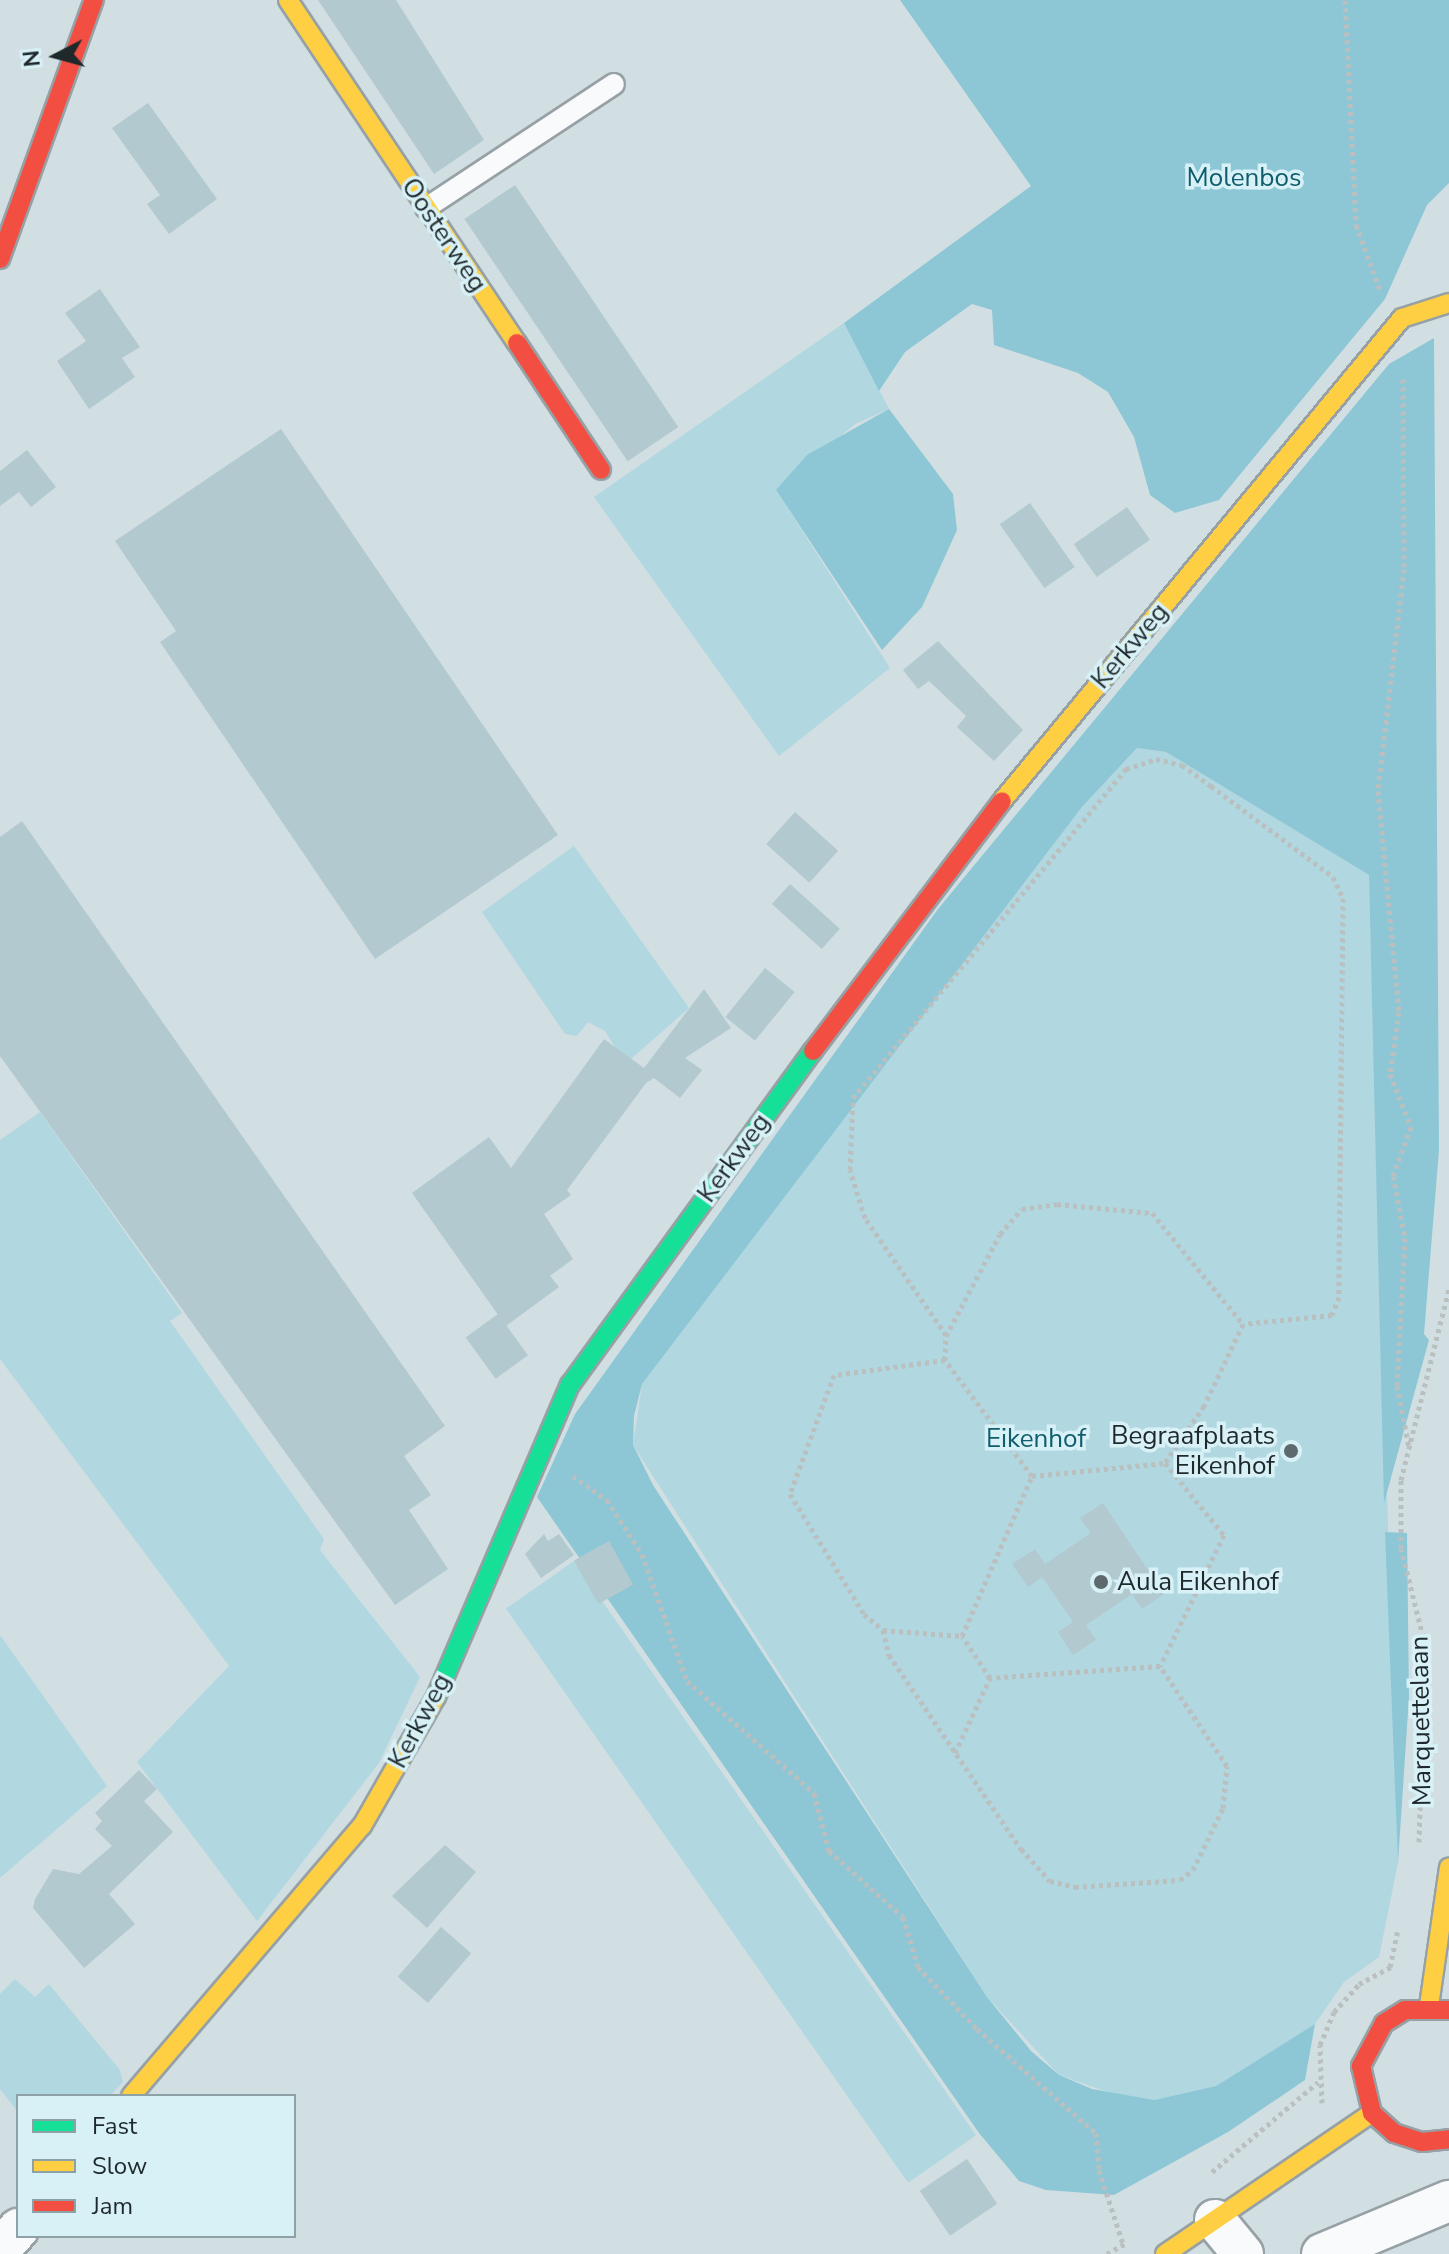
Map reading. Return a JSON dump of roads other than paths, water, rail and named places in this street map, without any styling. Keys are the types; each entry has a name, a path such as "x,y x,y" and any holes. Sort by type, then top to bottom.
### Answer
{"street":[{"path":"0,259 94,0"},
{"name":"Oosterweg","path":"288,0 601,470"},
{"name":"Kerkweg","path":"133,2094 362,1826 432,1707 570,1385 936,881 1402,318 1449,303"},
{"path":"1429,2006 1449,1867"},
{"path":"1449,2010 1429,2006 1405,2010 1369,2042 1362,2090 1372,2113 1394,2133 1422,2142 1449,2139"},
{"path":"1165,2254 1372,2113"},
{"path":"1322,2254 1449,2201"},
{"path":"1215,2220 1243,2254"},
{"path":"0,2250 16,2231"}],"lane":[{"path":"426,208 614,84"}],"place":[{"name":"Begraafplaats Eikenhof","path":"1291,1451"},
{"name":"Aula Eikenhof","path":"1101,1582"}],"park label":[{"name":"Molenbos","path":"1244,178"},
{"name":"Eikenhof","path":"1036,1439"}]}
